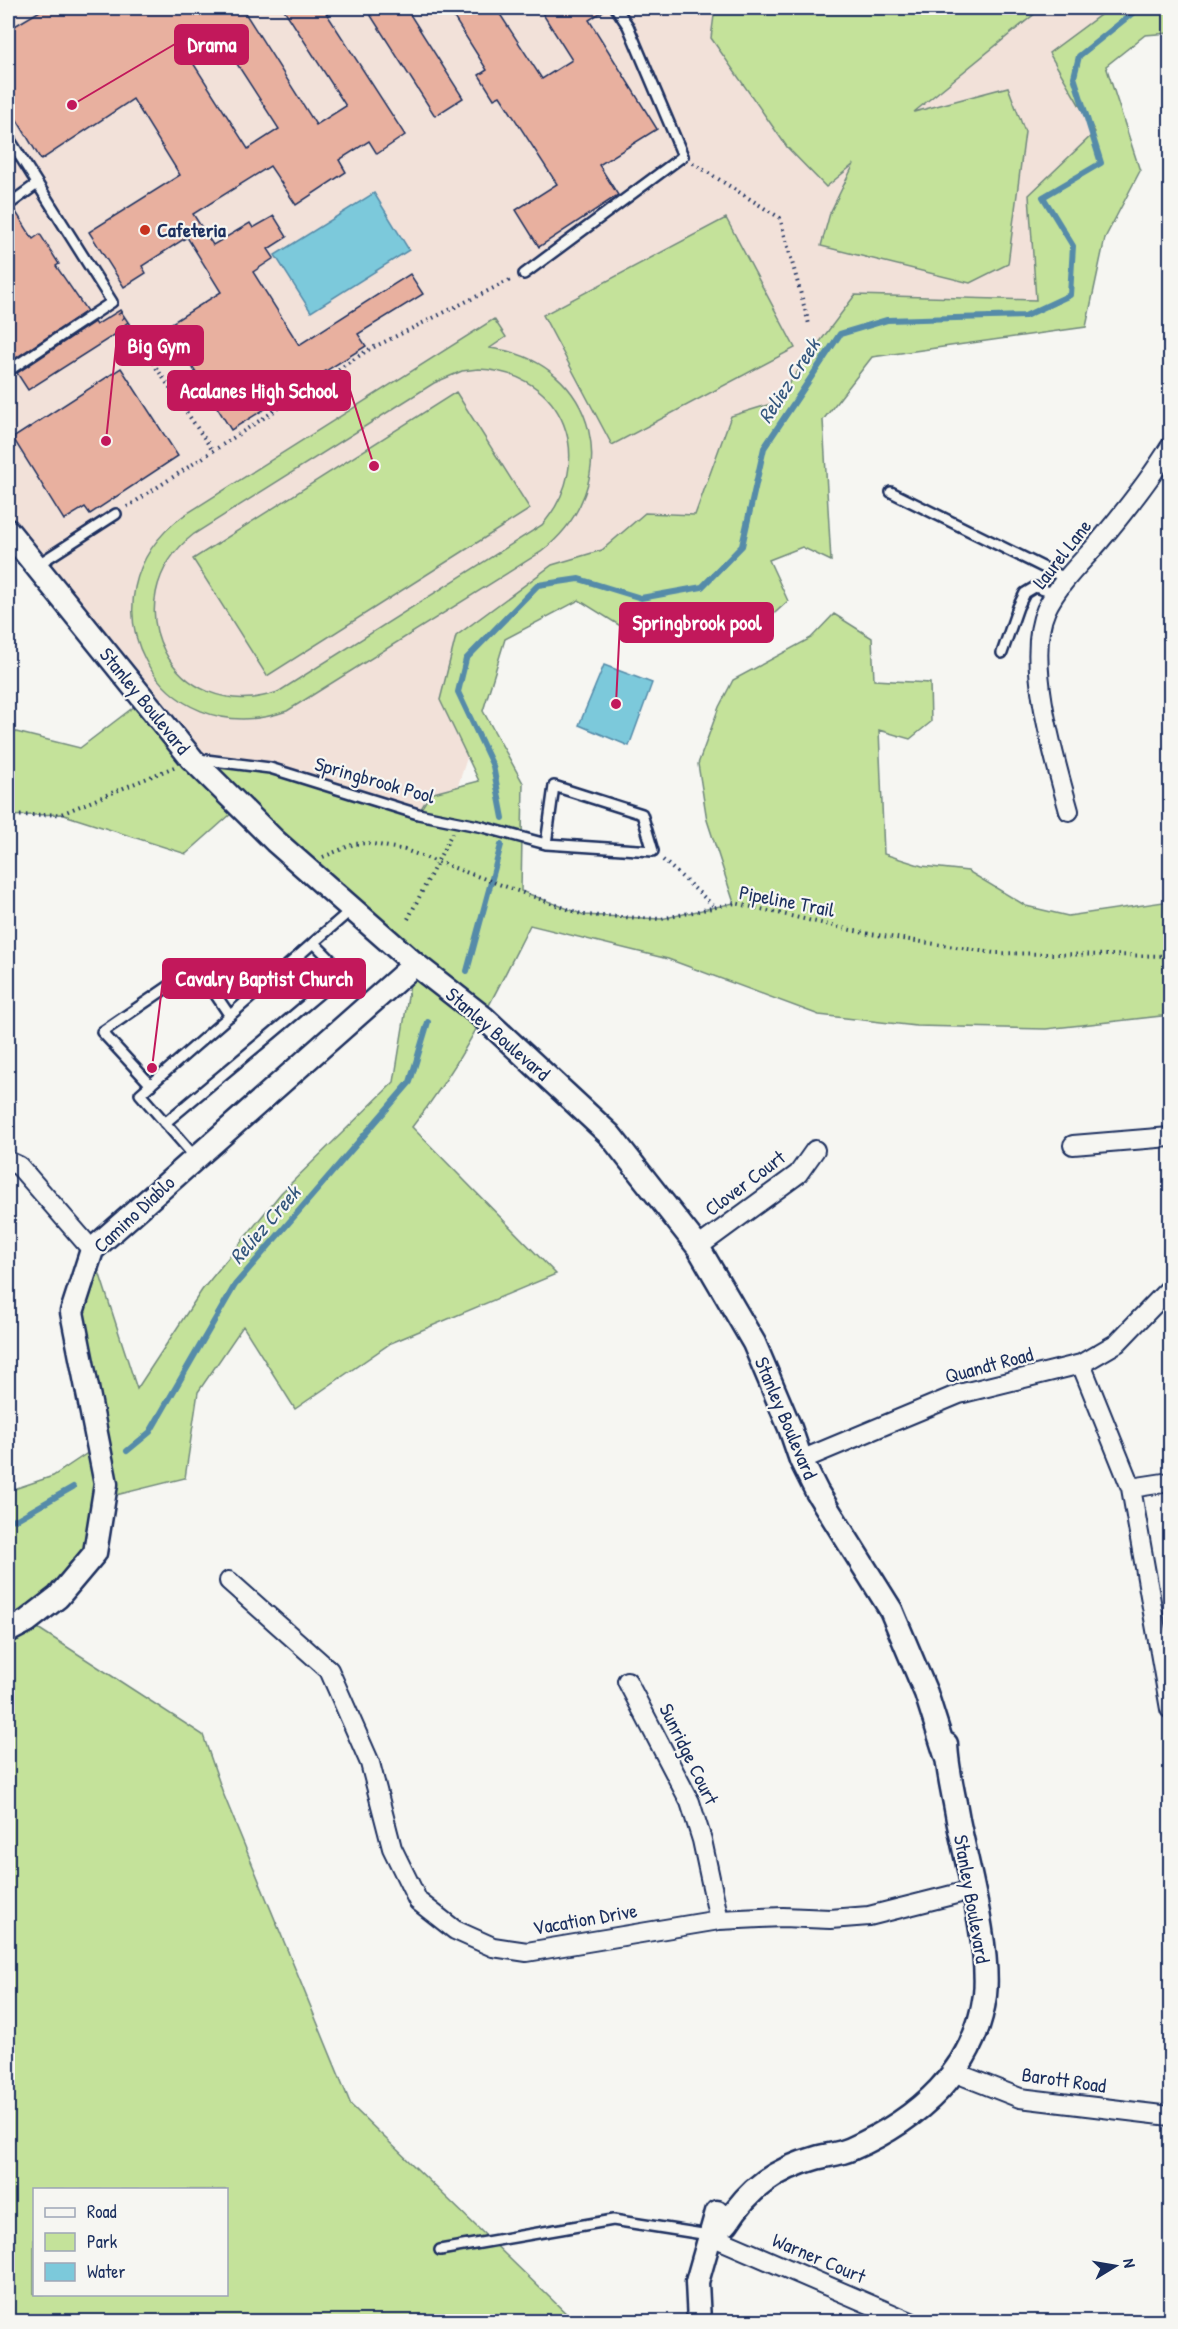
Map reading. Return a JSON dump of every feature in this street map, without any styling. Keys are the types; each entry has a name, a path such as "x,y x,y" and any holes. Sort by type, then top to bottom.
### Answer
{"street":[{"name":"Laurel Lane","path":"1069,811 1048,733 1038,652 1045,611 1062,586 1143,490 1170,447"},
{"name":"Stanley Boulevard","path":"8,531 38,565 192,759 275,841 306,865 415,964 484,1018 610,1135 698,1247 754,1343 801,1460 817,1492 891,1610 905,1624 935,1687 945,1727 947,1759 984,1955 985,1996 973,2034 956,2073 911,2116 873,2136 808,2145 783,2154 754,2169 732,2191 717,2213 697,2282 700,2320"},
{"name":"Camino Diablo","path":"8,1631 27,1621 58,1597 95,1553 106,1484 72,1312 92,1251 415,964"},
{"path":"1073,1145 1170,1137"},
{"name":"Clover Court","path":"698,1247 798,1174 815,1150"},
{"path":"8,1161 19,1166 92,1251"},
{"name":"Quandt Road","path":"801,1460 959,1394 1081,1364 1117,1343 1170,1288"},
{"path":"1081,1364 1131,1488 1170,1709"},
{"path":"1131,1488 1170,1482"},
{"name":"Vacation Drive","path":"230,1581 329,1670 370,1763 392,1848 418,1901 454,1930 493,1947 527,1952 719,1920 783,1917 830,1919 869,1916 972,1890"},
{"name":"Sunridge Court","path":"627,1681 690,1802 702,1840 719,1920"},
{"name":"Barott Road","path":"956,2073 1020,2098 1170,2116"},
{"name":"Warner Court","path":"712,2231 911,2322"}],"lane":[{"path":"524,274 683,156 628,26 616,8"},
{"path":"8,137 112,302 8,371"},
{"path":"8,205 37,184"},
{"path":"891,492 1062,586"},
{"path":"38,565 116,514"},
{"path":"1002,653 1025,593 1035,587 1062,586"},
{"name":"Springbrook Pool","path":"192,759 270,768 418,814 458,821 546,844 653,852"},
{"path":"546,844 554,786 642,814 653,852"},
{"path":"196,1158 140,1094 354,908"},
{"path":"165,1123 344,973 314,943"},
{"path":"151,1085 102,1032 198,968 230,1016"},
{"path":"440,2250 613,2220 712,2231"}],"path":[{"path":"683,156 780,218 809,324"},
{"path":"116,514 368,350 524,274"},
{"path":"112,302 213,451"},
{"path":"8,816 61,813 192,759"},
{"path":"408,919 458,821"},
{"name":"Pipeline Trail","path":"306,865 354,844 368,843 405,850 584,915 661,919 735,903 864,933 994,953 1170,956"},
{"path":"653,852 716,907"}],"shaded area":[{"path":"8,8 1100,8 1100,15 1049,54 1095,132 1029,195 1036,300 855,295 709,528 616,561 505,639 448,817 192,759 8,531"}],"green space":[{"path":"715,8 1042,8 914,112 1008,87 1025,132 1008,264 970,283 821,246 830,213 854,164 826,187 787,147 711,38"},
{"path":"1100,8 1170,8 1170,33 1145,35 1106,66 1140,171 1105,238 1086,327 872,357 823,420 831,561 802,547 769,560 788,601 766,621 726,620 686,609 636,609 622,627 579,600 505,639 483,711 523,783 521,891 584,915 661,919 734,903 707,820 698,764 719,707 733,680 811,638 834,614 872,638 874,680 930,683 931,722 910,739 879,730 884,854 922,866 968,871 1026,906 1068,916 1170,901 1170,1015 1046,1029 916,1026 819,1015 668,959 530,925 462,1054 412,1127 556,1274 391,1343 295,1409 243,1326 198,1392 185,1478 104,1498 95,1553 27,1621 203,1735 223,1793 351,2105 574,2321 8,2321 8,1491 53,1476 98,1446 72,1312 92,1250 137,1389 202,1290 281,1193 394,1082 413,966 240,806 186,854 61,814 8,816 8,730 80,748 143,700 192,759 270,768 418,814 430,794 479,781 440,700 456,636 552,565 602,550 645,513 695,515 731,416 774,403 855,295 1036,300 1029,195 1095,132 1049,53 1100,15"},
{"path":"726,218 795,348 612,445 543,315"},
{"path":"494,319 506,337 490,348 527,358 556,376 577,401 589,430 591,462 585,494 568,525 541,552 287,711 241,719 201,711 169,690 146,661 134,625 135,587 151,549 183,516","holes":["478,369 508,374 533,386 551,403 564,424 569,448 568,474 559,500 542,525 278,692 241,698 209,692 183,675 165,652 155,623 156,592 169,562 194,534 434,383 462,371"]},
{"path":"456,392 530,509 267,676 193,559"}],"water":[{"path":"374,193 409,250 311,312 275,255"},
{"path":"604,665 652,683 629,746 579,725"}],"building":[{"path":"45,8 242,8 316,125 346,106 283,8 323,8 405,135 377,154 369,141 339,160 346,172 296,205 270,166 193,214 213,245 250,223 253,228 274,216 287,237 268,249 274,258 253,272 299,345 410,274 423,294 358,334 366,346 231,430 167,326 221,292 187,237 142,266 146,273 124,287 89,232 180,175 133,99 41,160 8,105 8,30","holes":["217,33 279,129 248,149 186,52"]},
{"path":"366,8 406,8 463,98 435,116"},
{"path":"448,8 496,8 542,79 572,60 539,8 608,8 589,20 657,129 599,165 618,195 539,247 516,210 557,184 500,96 494,99 479,75 487,70"},
{"path":"14,209 33,239 40,234 59,264 56,266 87,311 10,362 8,358 8,212"},
{"path":"120,310 130,325 28,390 17,373 94,322 96,325"},
{"path":"121,368 178,456 90,514 85,507 64,520 13,438"}],"waterway":[{"name":"Reliez Creek","path":"503,818 493,766 458,692 466,659 538,585 579,579 641,598 702,587 742,546 764,448 840,334 887,320 1025,316 1070,295 1073,246 1043,197 1101,163 1074,77 1079,56 1139,8"},
{"name":"Reliez Creek","path":"467,971 501,845"},
{"name":"Reliez Creek","path":"127,1451 150,1432 235,1285 410,1082 428,1022"},
{"name":"Reliez Creek","path":"8,1520 17,1519 73,1487"}],"place":[{"name":"Drama","path":"72,105"},
{"name":"Cafeteria","path":"145,230"},
{"name":"Big Gym","path":"106,441"},
{"name":"Acalanes High School","path":"374,466"},
{"name":"Springbrook pool","path":"616,704"},
{"name":"Cavalry Baptist Church","path":"152,1068"}]}
